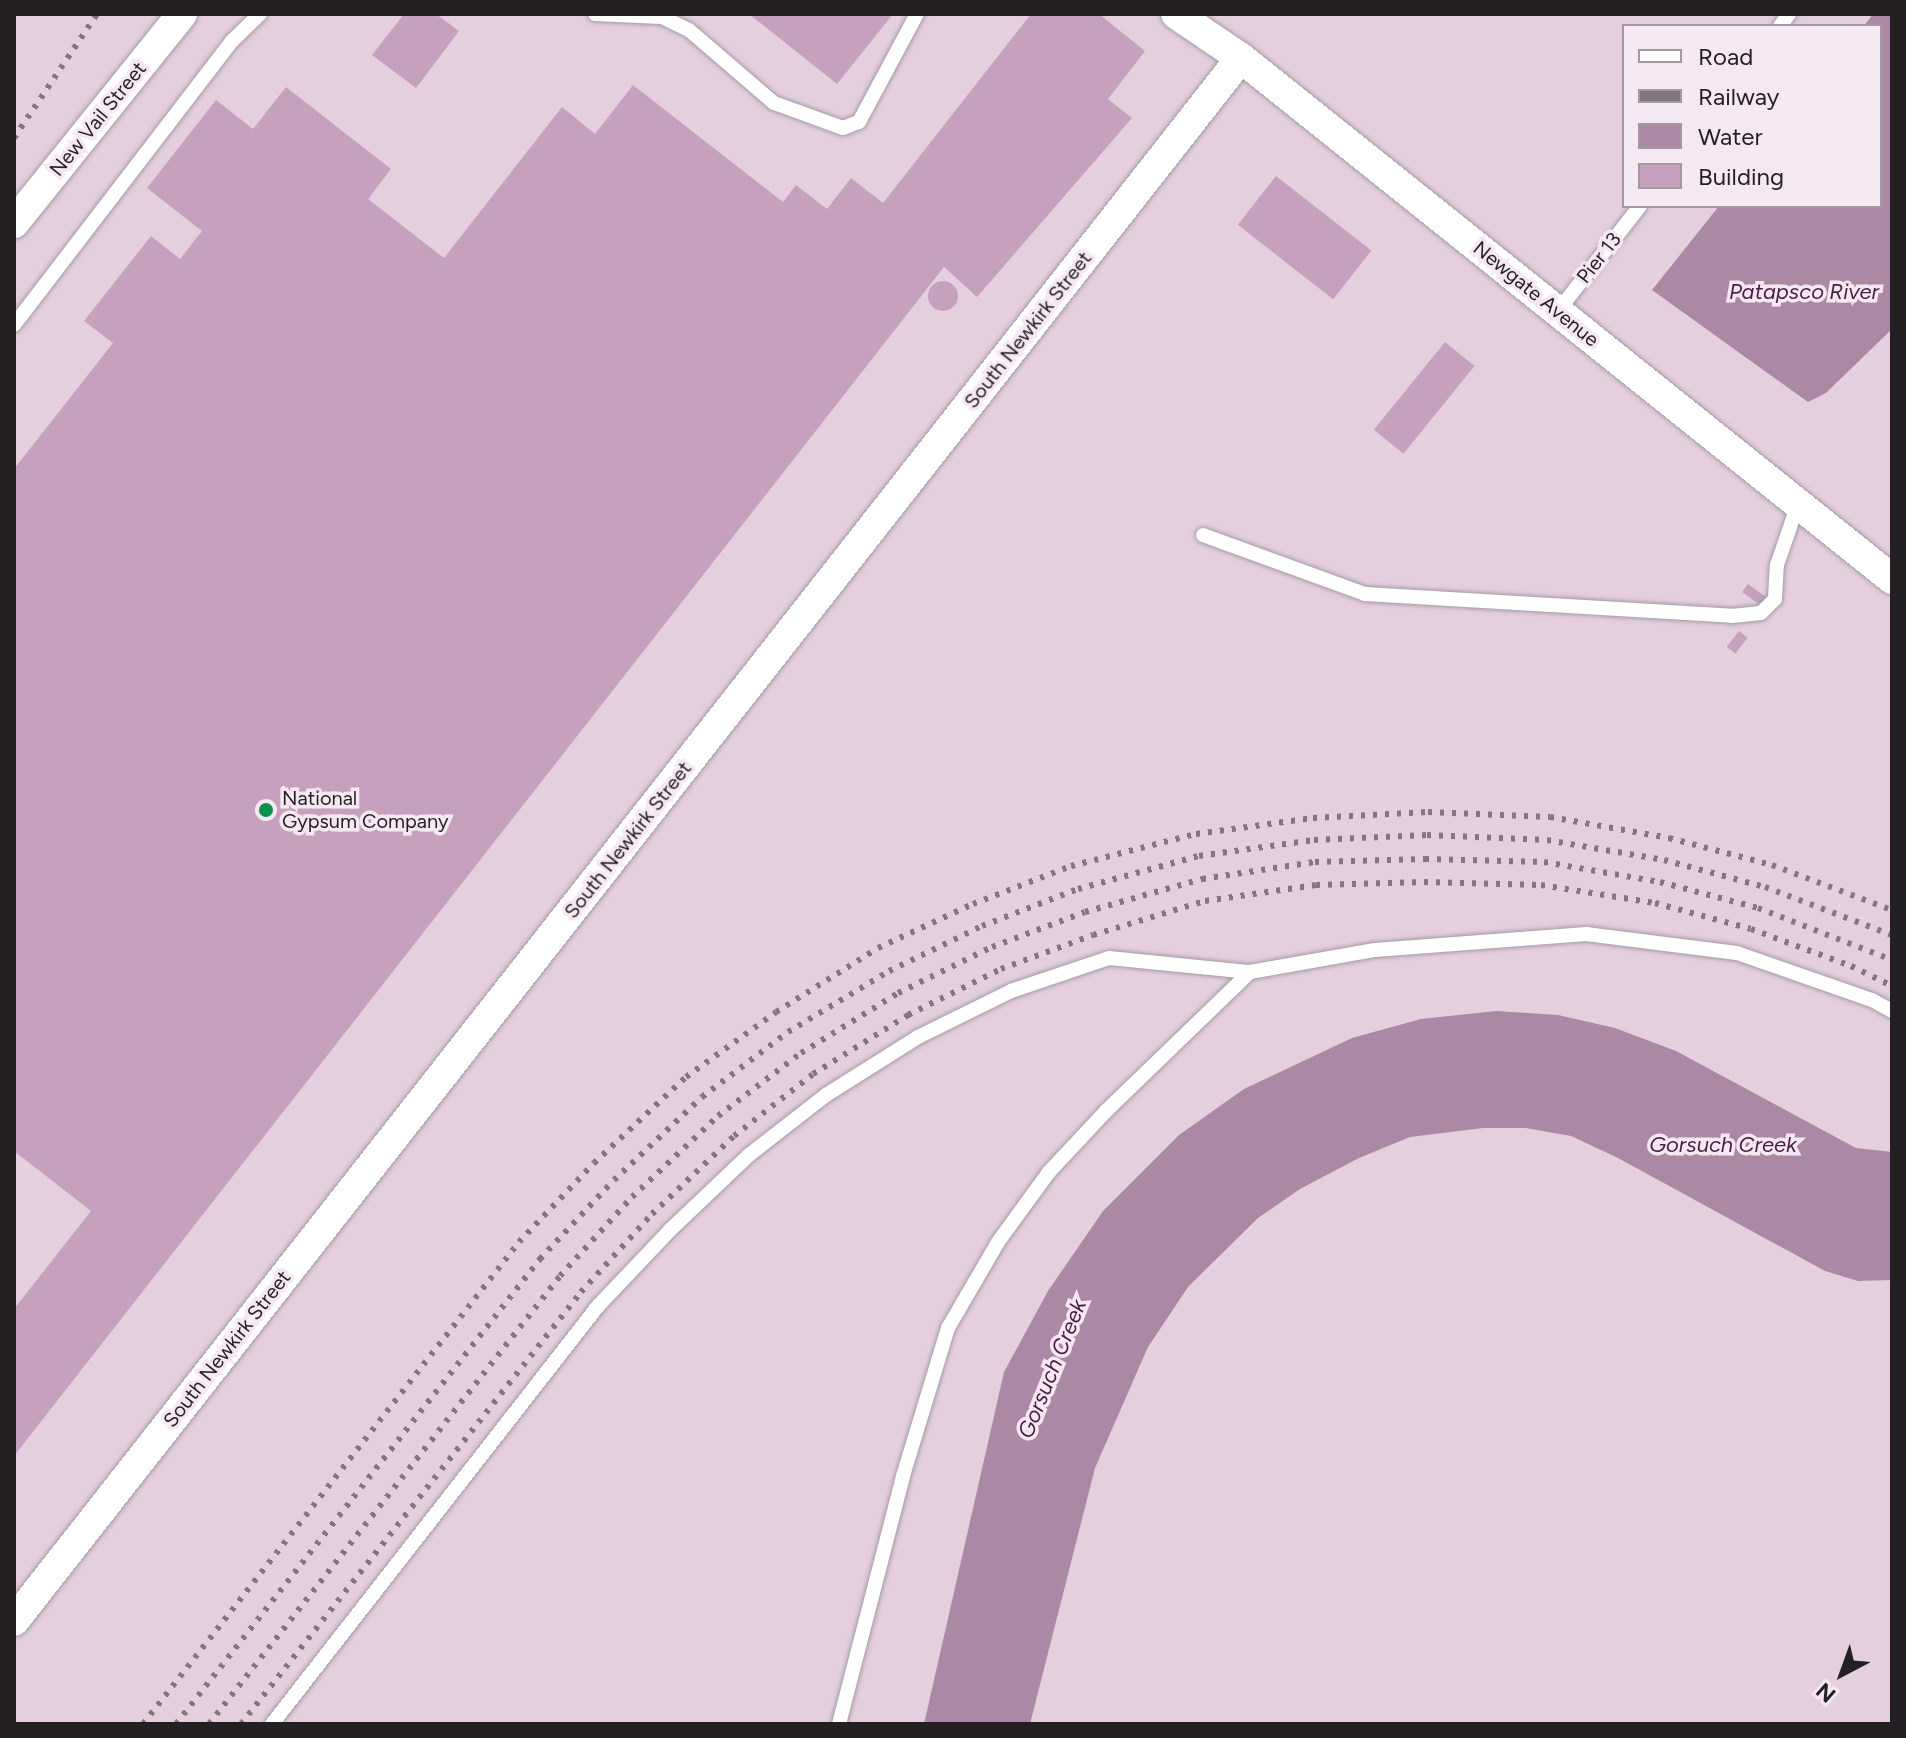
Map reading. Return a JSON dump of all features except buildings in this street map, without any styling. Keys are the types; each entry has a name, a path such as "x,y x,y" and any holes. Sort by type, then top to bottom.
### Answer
{"street":[{"name":"New Vail Street","path":"14,223 182,14"},
{"name":"Newgate Avenue","path":"1176,14 1241,58 1892,579"},
{"name":"South Newkirk Street","path":"14,1621 1241,58"}],"lane":[{"path":"14,325 232,41 260,14"},
{"path":"595,14 662,16 689,30 774,103 843,128 859,122 917,14"},
{"name":"Pier 13","path":"1558,311 1638,208"},
{"path":"1203,535 1365,594 1732,616 1761,613 1775,599 1777,565 1798,504"},
{"path":"272,1724 598,1306 749,1155 815,1104 918,1037 1011,991 1109,958 1250,972 1375,950 1586,934 1737,953 1872,1000 1892,1011"},
{"path":"839,1724 903,1476 948,1328 998,1242 1049,1172 1106,1111 1250,972"}],"shaded area":[{"path":"14,14 1873,14 1866,24 1622,24 1622,208 1717,208 1652,290 1826,393 1892,329 1892,1724 14,1724"}],"water":[{"name":"Patapsco River","path":"1873,14 1892,14 1892,329 1826,393 1808,402 1652,290 1717,208 1882,208 1882,24 1866,24"},
{"name":"Gorsuch Creek","path":"1496,1011 1558,1015 1615,1028 1676,1051 1856,1148 1892,1152 1892,1280 1858,1281 1825,1271 1618,1158 1571,1136 1526,1128 1483,1128 1410,1137 1359,1158 1300,1189 1258,1218 1188,1287 1148,1347 1095,1468 1030,1724 924,1724 1004,1372 1048,1291 1103,1211 1179,1135 1244,1089 1352,1038 1421,1019"}],"railway":[{"path":"14,138 97,14"},
{"path":"143,1724 519,1242 594,1163 686,1077 776,1012 878,948 973,904 1071,866 1196,834 1313,818 1428,812 1550,817 1669,838 1772,865 1892,910"},
{"path":"176,1724 540,1259 614,1180 702,1097 788,1032 889,971 982,926 1078,889 1199,856 1314,840 1427,835 1547,840 1664,860 1765,887 1892,935"},
{"path":"209,1724 560,1276 632,1197 718,1116 801,1053 898,993 992,947 1085,912 1202,879 1315,862 1425,859 1544,862 1660,882 1758,908 1892,960"},
{"path":"241,1724 581,1292 652,1214 734,1136 813,1074 908,1015 1001,969 1093,935 1205,901 1316,885 1424,882 1541,885 1655,903 1751,929 1851,966 1892,986"}],"place":[{"name":"National Gypsum Company","path":"266,810"}]}
